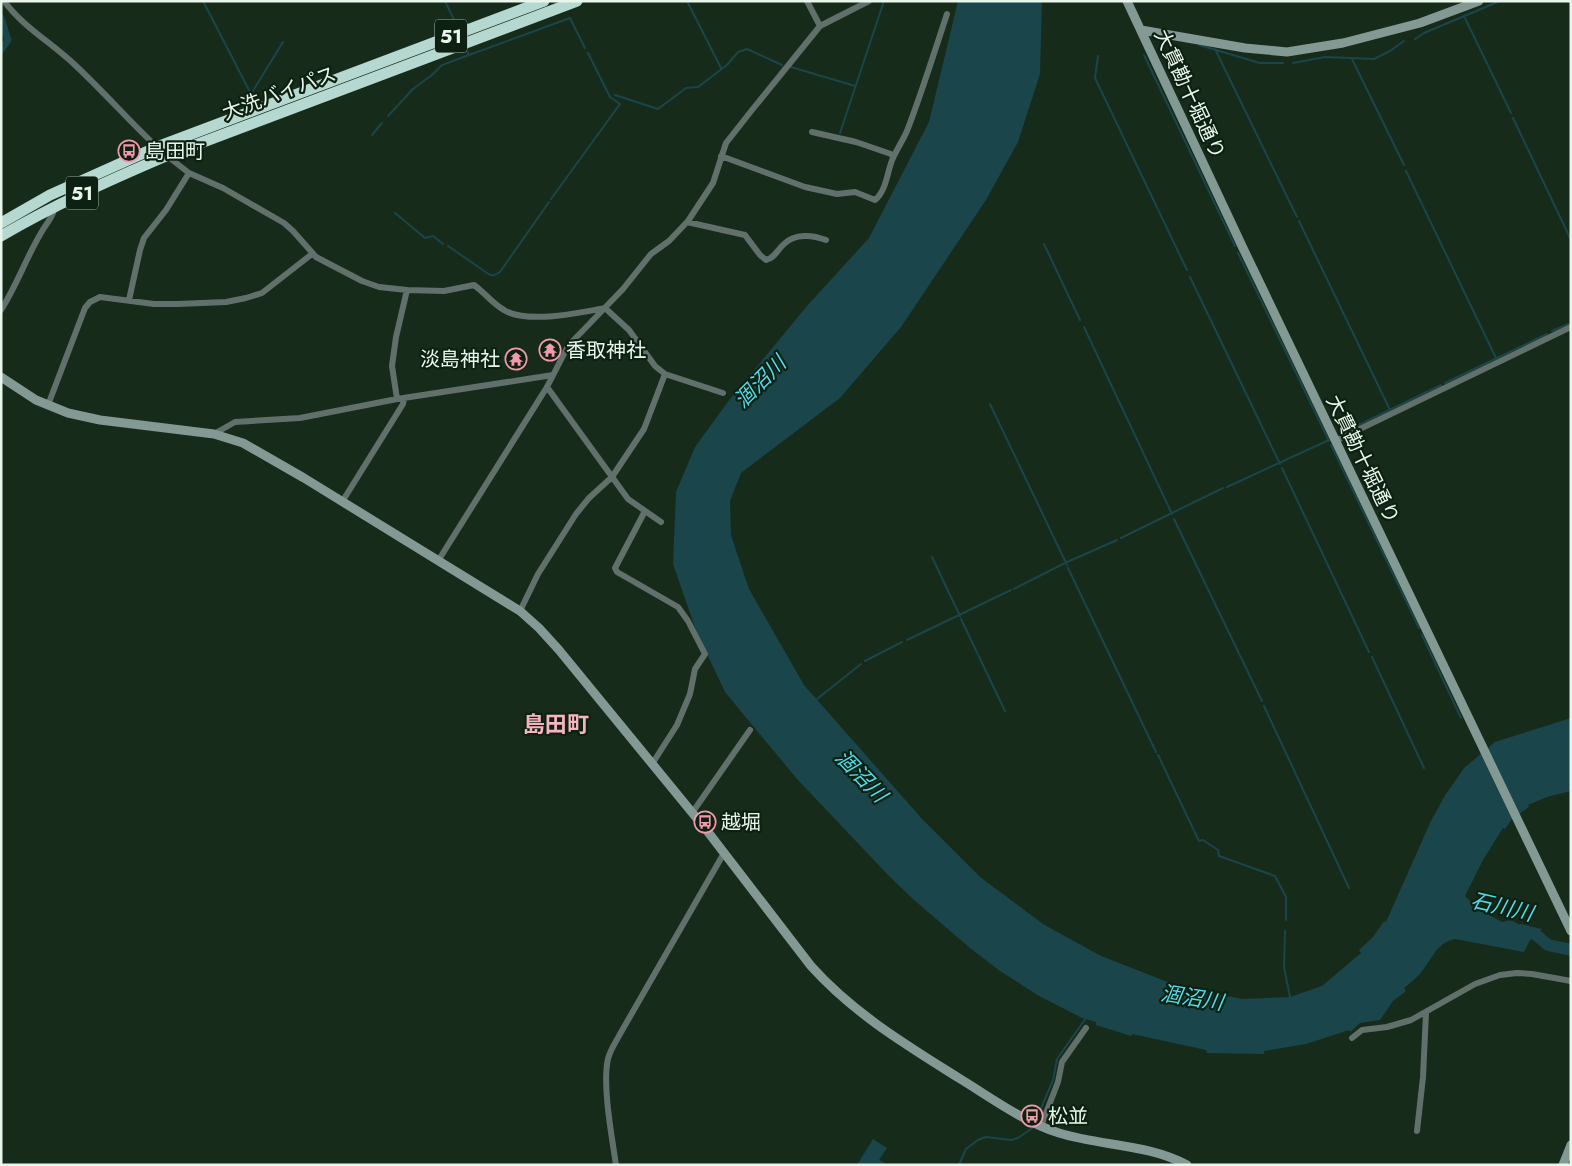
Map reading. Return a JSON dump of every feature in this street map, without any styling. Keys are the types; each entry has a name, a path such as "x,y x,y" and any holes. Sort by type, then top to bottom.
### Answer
{"highway":[{"name":"大洗バイパス","path":"1,223 50,195 157,147 544,1"},
{"name":"大洗バイパス","path":"1,236 103,182 166,156 577,1"}],"street":[{"path":"4,1 37,34 74,63 166,156 190,173 223,188 284,223 293,230 312,254 362,281 406,290 444,291 474,285 505,311 532,316 565,315 605,308"},
{"path":"807,1 820,26"},
{"path":"438,561 547,387 568,346 605,308 651,254 687,222 713,183 726,143 820,26 869,1"},
{"name":"大貫勘十堀通り","path":"1127,1 1335,441 1570,928"},
{"path":"1141,30 1245,48 1287,52 1344,43 1420,23 1479,1"},
{"path":"721,156 805,188 837,194 855,192 875,200 888,176 894,157 907,131 947,14"},
{"path":"812,132 856,142 891,154 894,157"},
{"path":"129,300 144,238 166,210 190,173"},
{"path":"1,310 41,232 54,214 56,206"},
{"path":"687,222 745,235 766,260 775,256 789,239 809,236 826,240"},
{"path":"48,405 85,308 90,302 100,297 154,304 226,302 246,298 262,293 312,254"},
{"path":"396,399 392,366 406,290"},
{"path":"605,308 629,330 655,366 665,374 723,393"},
{"path":"1335,441 1571,327"},
{"path":"214,434 235,422 300,418 396,399 553,374"},
{"path":"520,611 538,574 576,514 612,477 644,429 665,374"},
{"path":"1,377 22,392 48,405 87,418 214,434 230,438 255,449 520,611 548,637 724,852 811,966 826,983 858,1011 893,1036 995,1101 1041,1126 1067,1135 1152,1152 1187,1165"},
{"path":"547,387 628,499 661,522"},
{"path":"342,502 403,404 404,398"},
{"path":"645,511 615,568 616,572 678,607 688,621 705,654 695,669 690,694 677,725 652,764"},
{"path":"692,813 750,730"},
{"path":"616,1165 607,1087 606,1070 609,1057 620,1034 724,852"},
{"path":"1352,1038 1362,1030 1387,1027 1411,1020 1475,984 1500,975 1532,974 1571,981"},
{"path":"1417,1131 1423,1077 1426,1013"},
{"path":"1041,1126 1058,1082 1062,1062 1086,1028"},
{"path":"1563,1165 1571,1145"}],"water":[{"name":"涸沼川","path":"958,1 1042,1 1040,74 1018,142 986,200 901,327 840,398 741,473 730,501 731,535 749,589 804,685 923,820 980,877 1043,924 1101,956 1178,986 1242,999 1290,997 1322,986 1361,953 1359,950 1373,937 1384,921 1386,922 1430,823 1444,797 1464,768 1495,742 1571,718 1571,791 1547,797 1528,805 1529,807 1512,819 1505,829 1503,828 1483,860 1465,896 1478,909 1502,922 1511,920 1518,924 1542,929 1530,940 1524,952 1455,939 1449,941 1436,951 1420,974 1404,988 1406,991 1393,1001 1380,1020 1360,1023 1350,1032 1349,1030 1306,1044 1264,1051 1264,1054 1207,1053 1206,1050 1132,1034 1131,1036 1096,1025 1096,1022 1082,1018 1039,996 1000,971 914,900 797,779 725,692 697,633 673,564 676,492 695,447 727,403 807,306 869,238 929,122"},
{"path":"873,1139 887,1148 879,1160 886,1164 857,1165"}],"waterway":[{"path":"203,1 251,94 283,42"},
{"path":"445,1 456,24"},
{"path":"687,1 721,68"},
{"path":"840,133 884,1"},
{"path":"1415,39 1424,33 1500,1"},
{"path":"1464,16 1511,113"},
{"path":"1,18 8,40 1,50"},
{"path":"469,55 570,18 585,48"},
{"path":"1293,63 1325,57 1374,59 1404,41"},
{"path":"1199,45 1260,63 1283,63"},
{"path":"615,95 658,109 686,88 698,87 727,65 738,52 747,49 782,65"},
{"path":"1215,49 1297,217"},
{"path":"388,116 413,89 442,65 469,55 467,51"},
{"path":"551,199 620,104 610,97 588,53"},
{"path":"1144,55 1235,246"},
{"path":"1098,56 1095,78 1187,270"},
{"path":"1352,59 1404,165"},
{"path":"791,67 855,86"},
{"path":"1513,118 1571,240"},
{"path":"372,135 382,123"},
{"path":"1406,171 1496,358"},
{"path":"448,246 489,274 495,275 500,272 549,202"},
{"path":"395,213 425,238 433,236 443,244"},
{"path":"1299,221 1390,410"},
{"path":"1044,244 1080,320"},
{"path":"1238,253 1329,441"},
{"path":"1190,277 1280,464"},
{"path":"1552,331 1571,323"},
{"path":"1084,327 1172,514"},
{"path":"1445,383 1547,334"},
{"path":"1340,434 1441,385"},
{"path":"990,404 1067,565"},
{"path":"1227,487 1329,440"},
{"path":"1331,445 1419,628"},
{"path":"1282,468 1369,652"},
{"path":"1121,538 1223,488"},
{"path":"1174,519 1262,701"},
{"path":"1014,589 1065,563 1117,540"},
{"path":"932,557 960,616"},
{"path":"1068,568 1156,752"},
{"path":"907,640 1011,590"},
{"path":"961,619 1005,711"},
{"path":"1422,635 1461,718"},
{"path":"865,661 902,642"},
{"path":"1372,657 1424,768"},
{"path":"817,699 861,664"},
{"path":"1264,706 1349,888"},
{"path":"1158,755 1199,841 1203,840 1218,850 1219,856 1275,876 1286,897 1286,920"},
{"name":"石川川","path":"1521,930 1535,934 1548,945 1571,950"},
{"path":"1285,931 1284,967 1290,997"},
{"path":"1036,1120 1053,1080 1057,1059 1086,1018"},
{"path":"959,1165 966,1149 978,1140 986,1137 1011,1140 1018,1138 1034,1127"}],"place":[{"name":"島田町","path":"129,151"},
{"name":"香取神社","path":"550,350"},
{"name":"淡島神社","path":"516,359"},
{"name":"越堀","path":"705,822"},
{"name":"松並","path":"1032,1116"}],"district":[{"name":"島田町","path":"556,724"}]}
